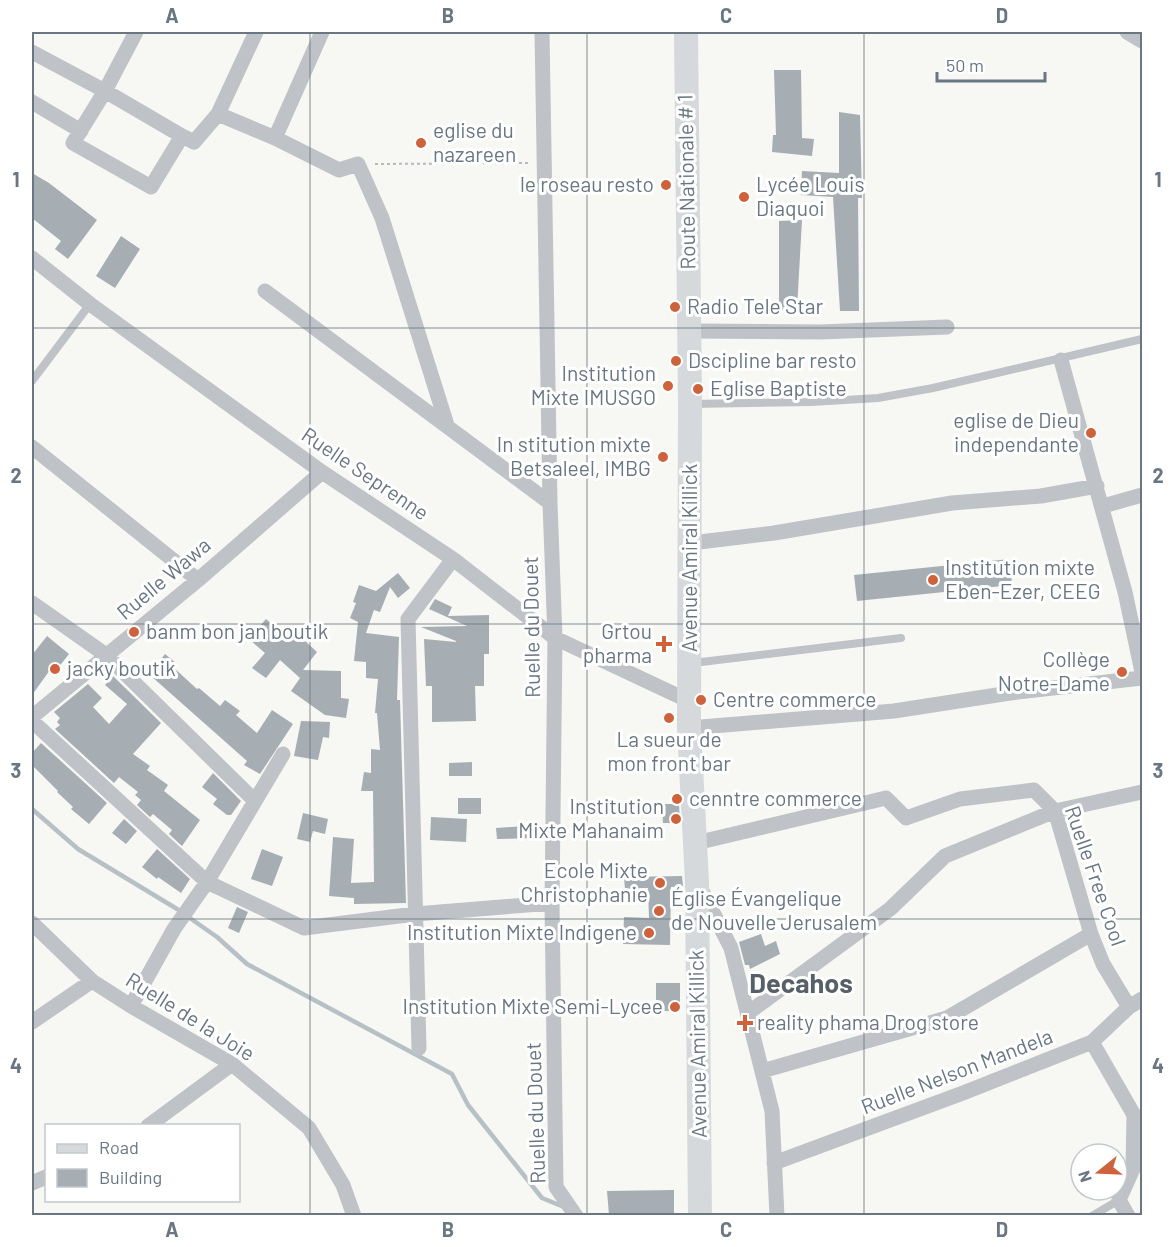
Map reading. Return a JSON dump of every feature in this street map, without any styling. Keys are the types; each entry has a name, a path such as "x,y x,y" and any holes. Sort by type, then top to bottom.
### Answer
{"main road":[{"name":"Route Nationale # 1","path":"686,32 690,404"},
{"name":"Avenue Amiral Killick","path":"690,404 689,728 697,882 700,1215"}],"street":[{"path":"136,32 105,91 73,144 151,187 182,136"},
{"path":"32,52 194,141 218,114 256,32"},
{"path":"275,138 322,32"},
{"name":"Ruelle du Douet","path":"542,32 550,503 555,638 552,903 556,1187 576,1215"},
{"path":"1127,32 1143,41"},
{"path":"32,102 81,130"},
{"path":"218,114 275,138 339,170 357,164 382,218 447,425"},
{"name":"Ruelle Seprenne","path":"32,258 90,304 322,472 453,559 555,638 689,702"},
{"path":"265,291 550,503"},
{"path":"689,331 820,332 947,327"},
{"path":"1061,360 1103,506 1143,672"},
{"path":"32,447 198,580"},
{"name":"Ruelle Wawa","path":"32,719 198,580 322,472"},
{"path":"691,543 774,533 952,503 1041,496 1097,486"},
{"path":"1103,506 1143,495"},
{"path":"419,1048 408,619 453,559"},
{"path":"32,603 106,655 255,801"},
{"path":"689,728 894,711 1010,693 1143,678"},
{"path":"32,719 207,882 304,928 415,914 552,903"},
{"path":"131,1006 174,929 207,882 283,754"},
{"name":"Ruelle Free Cool","path":"696,843 886,798 906,818 960,799 1034,790 1055,811 1091,934 1103,964 1136,1003"},
{"path":"748,1013 890,909 945,856 1055,811 1143,792"},
{"path":"697,882 731,948 772,1111 777,1215"},
{"name":"Ruelle de la Joie","path":"32,923 92,981 232,1064 309,1128 343,1185 354,1215"},
{"path":"762,1071 947,1018 1091,934"},
{"path":"32,1022 92,981"},
{"name":"Ruelle Nelson Mandela","path":"774,1163 1092,1042 1136,1003"},
{"path":"1092,1042 1138,1113 1133,1169 1129,1178"},
{"path":"149,1124 232,1064"},
{"path":"1120,1202 1128,1215"}],"lane":[{"path":"32,381 90,304"},
{"path":"690,404 812,402 878,398 1061,360 1143,339"},
{"path":"689,663 901,638"},
{"path":"1092,1215 1115,1202"}],"path":[{"path":"357,164 544,163"}],"building":[{"path":"774,70 801,70 802,138 814,139 812,156 772,152 773,135 776,135"},
{"path":"839,112 860,115 862,198 858,198 859,311 840,311 833,197 801,195 802,171 839,173"},
{"path":"32,173 49,183 97,220 68,259 55,249 61,241 32,218"},
{"path":"802,220 797,309 779,310 779,221"},
{"path":"121,236 140,249 115,288 96,276"},
{"name":"Institution mixte Eben-Ezer, CEEG","path":"1010,559 1012,585 857,601 854,575"},
{"path":"398,573 410,588 398,598 390,587 380,612 374,610 366,633 399,637 397,700 400,700 406,903 354,904 354,898 329,896 333,837 354,839 351,883 374,882 373,791 361,791 364,772 371,773 371,749 380,750 377,713 375,713 378,679 366,678 366,662 354,661 358,622 350,618 356,603 353,602 359,585 376,591"},
{"path":"435,599 452,607 448,616 489,615 489,654 484,654 484,686 475,686 476,721 432,722 432,686 426,686 424,639 456,641 421,627 467,626 429,609"},
{"path":"266,619 281,632 284,628 303,639 317,652 303,670 341,671 341,698 349,699 346,718 325,715 291,691 300,678 280,660 266,678 252,668 265,653 249,639"},
{"path":"47,636 69,654 54,673 50,670 32,695 32,655"},
{"path":"165,654 177,664 174,668 197,689 199,688 220,706 225,700 240,711 236,715 257,733 272,710 293,724 260,774 244,765 247,761 151,676 151,672"},
{"path":"113,676 161,723 133,754 150,766 147,770 168,785 164,791 200,820 182,846 169,834 172,830 153,814 150,817 137,805 141,800 135,795 138,792 119,777 114,783 55,729 60,725 57,722 60,718 54,712 88,684 102,698 93,707 109,724 127,704 105,685"},
{"path":"301,721 330,722 329,738 323,737 318,760 294,756"},
{"path":"41,743 107,803 89,824 71,809 73,807 32,765 32,753"},
{"path":"472,762 472,776 449,776 449,763"},
{"path":"213,773 241,801 231,815 227,815 213,804 217,799 202,787"},
{"path":"458,798 481,798 481,814 458,814"},
{"path":"662,804 679,804 680,823 663,823"},
{"path":"303,813 328,819 325,834 313,831 310,842 297,839"},
{"path":"431,817 467,819 466,842 430,840"},
{"path":"124,819 137,831 126,844 112,833"},
{"path":"538,825 538,838 497,839 496,828"},
{"path":"157,849 190,879 181,893 142,867"},
{"path":"262,849 283,857 272,886 251,879"},
{"path":"682,876 683,886 671,887 670,945 623,944 624,917 649,918 648,888 625,889 624,877"},
{"path":"237,907 248,912 239,933 228,928"},
{"path":"761,934 765,946 776,941 780,954 750,969 749,965 745,965 739,942"},
{"path":"656,983 680,983 680,1011 656,1011"},
{"path":"674,1190 674,1215 609,1215 607,1191"}],"waterway":[{"path":"32,809 78,849 177,909 217,937 247,964 452,1074 468,1105 542,1198 564,1207"}],"place":[{"name":"eglise du nazareen","path":"421,143"},
{"name":"le roseau resto","path":"666,185"},
{"name":"Lycée Louis Diaquoi","path":"744,197"},
{"name":"Radio Tele Star","path":"675,307"},
{"name":"Dscipline bar resto","path":"676,361"},
{"name":"Institution Mixte IMUSGO","path":"668,386"},
{"name":"Eglise Baptiste","path":"698,389"},
{"name":"eglise de Dieu independante","path":"1091,433"},
{"name":"In stitution mixte Betsaleel, IMBG","path":"663,457"},
{"name":"Institution mixte Eben-Ezer, CEEG","path":"933,580"},
{"name":"banm bon jan boutik","path":"134,632"},
{"name":"Grtou pharma","path":"664,644"},
{"name":"jacky boutik","path":"55,669"},
{"name":"Collège Notre-Dame","path":"1122,672"},
{"name":"Centre commerce","path":"701,700"},
{"name":"La sueur de mon front bar","path":"669,718"},
{"name":"cenntre commerce","path":"677,799"},
{"name":"Institution Mixte Mahanaim","path":"676,819"},
{"name":"Ecole Mixte Christophanie","path":"660,883"},
{"name":"Église Évangelique de Nouvelle Jerusalem","path":"659,911"},
{"name":"Institution Mixte Indigene","path":"649,933"},
{"name":"Institution Mixte Semi-Lycee","path":"675,1007"},
{"name":"reality phama Drog store","path":"745,1023"}],"district":[{"name":"Decahos","path":"801,984"}]}
